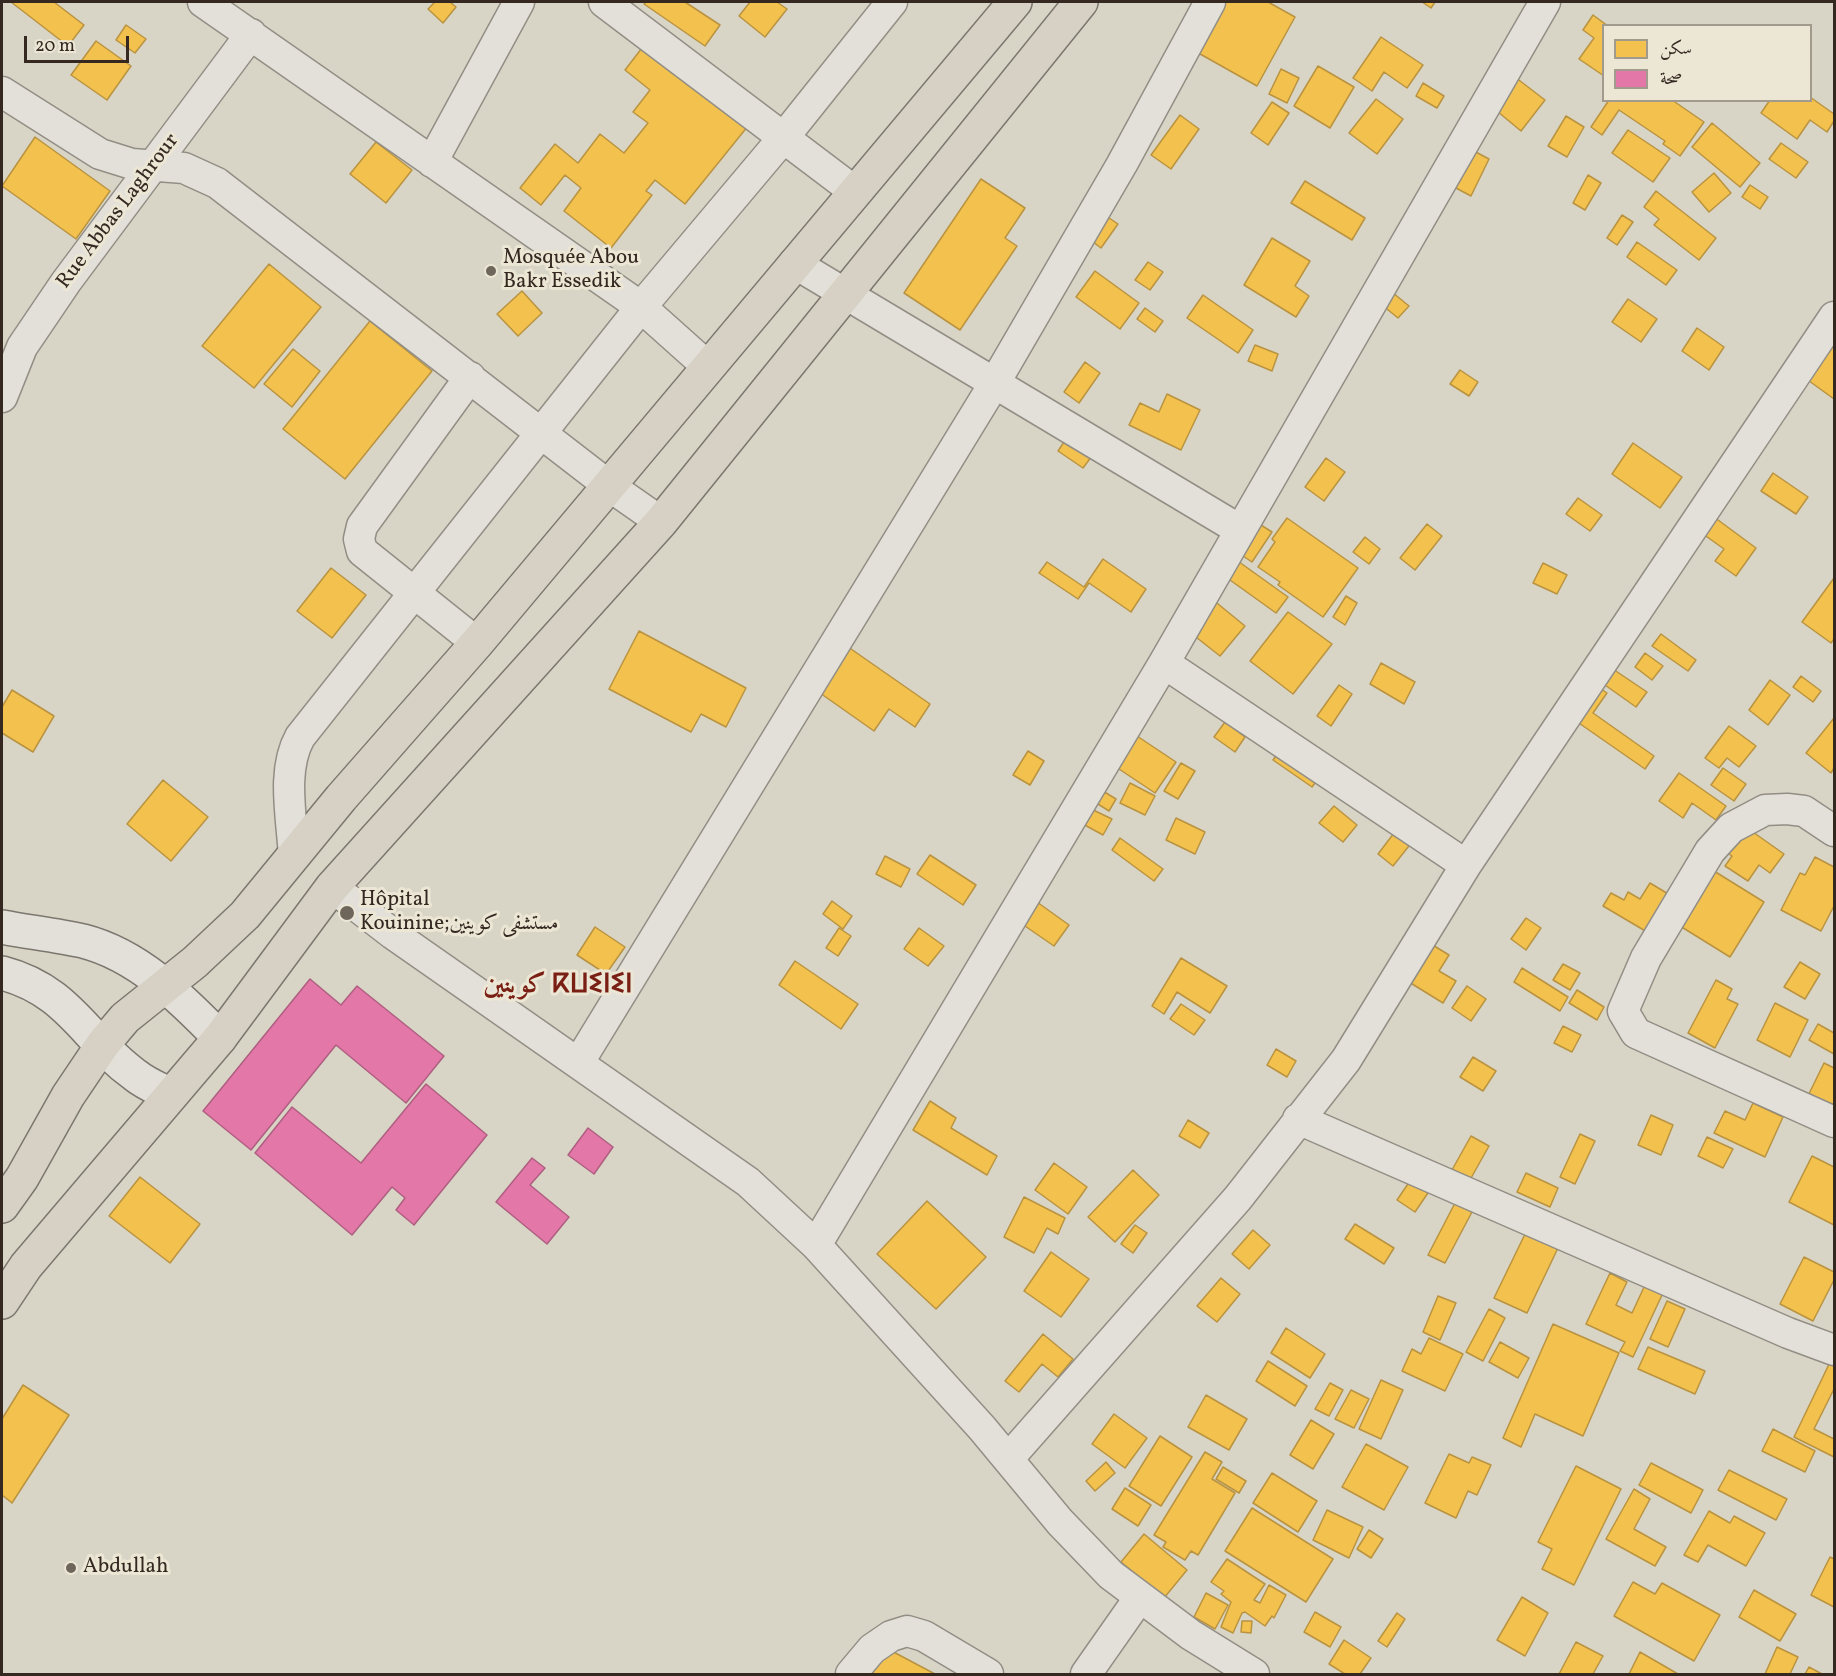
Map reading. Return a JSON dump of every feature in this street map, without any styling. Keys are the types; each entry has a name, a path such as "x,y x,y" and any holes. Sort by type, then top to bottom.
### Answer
{"highway":[{"path":"2,1206 22,1178 68,1096 103,1044 126,1018 195,963 244,915 341,798 477,643 707,366 1015,2"},
{"path":"2,1302 26,1266 220,1038 332,887 661,522 846,296 1081,2"}],"main road":[{"path":"2,927 83,941 132,962 183,1001 220,1038"},
{"path":"2,973 22,979 48,992 68,1007 135,1076 171,1095"}],"street":[{"path":"203,2 640,308 707,366"},
{"path":"432,162 519,2"},
{"path":"604,2 854,191"},
{"path":"294,856 289,772 293,749 412,594 640,308 784,137 892,2"},
{"path":"579,1062 994,384 1122,164 1210,2"},
{"path":"816,1245 1164,663 1545,2"},
{"name":"Rue Abbas Laghrour","path":"2,397 12,345 66,282 251,34"},
{"path":"2,92 100,154 132,164 184,168 217,183 608,485 661,522"},
{"path":"794,263 1240,531"},
{"path":"1008,1460 1238,1198 1346,1060 1466,865 1834,317"},
{"path":"470,377 362,526 359,539 362,551 412,594 477,643"},
{"path":"1164,663 1466,865"},
{"path":"1834,831 1804,811 1787,809 1765,810 1731,828 1710,852 1652,948 1623,1011 1636,1033 1834,1122"},
{"path":"332,887 393,934 748,1182 816,1245 1111,1575 1191,1635 1254,1674"},
{"path":"1298,1119 1788,1333 1834,1350"},
{"path":"1086,1674 1140,1597"},
{"path":"851,1674 872,1649 891,1636 907,1631 924,1636 988,1674"}],"building: سكن":[{"path":"11,2 54,2 84,25 68,46"},
{"path":"435,2 450,2 456,7 443,23 428,9"},
{"path":"646,2 685,2 720,25 705,46 644,4"},
{"path":"750,2 777,2 787,9 765,37 739,16"},
{"path":"1220,2 1268,2 1295,17 1257,86 1193,50"},
{"path":"1422,2 1435,2 1431,8"},
{"path":"1593,15 1605,24 1602,24 1602,75 1579,59 1594,38 1583,30"},
{"path":"126,25 146,39 135,53 116,40"},
{"path":"1381,37 1423,65 1407,88 1384,72 1372,91 1353,78"},
{"path":"96,41 131,66 107,100 71,75"},
{"path":"645,44 748,126 685,204 655,180 646,191 652,195 611,248 564,211 581,188 565,175 541,205 520,188 555,144 578,163 600,134 624,153 648,123 633,112 650,90 625,70"},
{"path":"1318,66 1354,87 1330,128 1294,106"},
{"path":"1281,69 1299,78 1287,103 1269,94"},
{"path":"1515,77 1545,100 1521,131 1492,107"},
{"path":"1423,83 1444,96 1437,108 1416,96"},
{"path":"1812,98 1834,114 1834,121 1827,132 1810,120 1797,139 1761,113 1769,102 1812,102"},
{"path":"1376,99 1403,119 1377,154 1349,133"},
{"path":"1272,102 1289,113 1268,145 1251,133"},
{"path":"1608,102 1675,102 1704,122 1680,156 1663,144 1665,141 1619,110 1602,135 1591,127"},
{"path":"1180,115 1199,129 1171,169 1151,155"},
{"path":"1566,116 1584,127 1567,157 1548,146"},
{"path":"1712,123 1760,163 1740,187 1692,147"},
{"path":"1628,130 1670,158 1653,182 1612,153"},
{"path":"35,137 110,191 76,239 2,186"},
{"path":"376,142 412,170 386,203 350,174"},
{"path":"1781,143 1808,162 1796,178 1769,159"},
{"path":"1472,150 1489,159 1471,196 1454,187"},
{"path":"1714,173 1731,193 1709,212 1692,192"},
{"path":"1588,175 1601,183 1585,210 1573,203"},
{"path":"981,179 1025,208 1005,238 1017,246 960,330 904,293"},
{"path":"1305,181 1365,218 1352,240 1291,203"},
{"path":"1750,185 1768,197 1760,209 1742,197"},
{"path":"1656,191 1716,238 1699,260 1654,225 1659,219 1644,207"},
{"path":"1096,209 1118,224 1101,248 1080,232"},
{"path":"1622,215 1633,222 1617,245 1607,238"},
{"path":"1272,238 1310,261 1295,286 1309,296 1296,317 1244,285"},
{"path":"1637,242 1677,270 1666,285 1627,257"},
{"path":"1148,262 1163,272 1150,290 1135,280"},
{"path":"269,264 321,307 254,388 202,346"},
{"path":"1095,271 1139,303 1120,329 1076,297"},
{"path":"1387,288 1409,306 1398,318 1377,301"},
{"path":"522,291 542,313 518,336 497,314"},
{"path":"1203,295 1253,330 1238,353 1187,318"},
{"path":"1628,299 1657,319 1641,342 1612,322"},
{"path":"1145,308 1163,321 1155,332 1137,319"},
{"path":"1834,316 1834,399 1787,365"},
{"path":"370,321 432,371 345,479 283,429"},
{"path":"1697,328 1724,347 1709,370 1682,351"},
{"path":"1255,345 1278,354 1272,371 1248,361"},
{"path":"293,349 320,371 292,407 264,384"},
{"path":"1085,362 1100,373 1079,403 1064,392"},
{"path":"1460,370 1478,382 1469,396 1450,384"},
{"path":"1167,394 1200,410 1181,450 1129,425 1140,403 1159,412"},
{"path":"1066,439 1092,456 1083,468 1058,451"},
{"path":"1633,443 1682,477 1660,508 1612,474"},
{"path":"1326,458 1345,472 1324,501 1305,487"},
{"path":"1773,473 1808,497 1796,514 1761,491"},
{"path":"1578,498 1602,515 1590,531 1566,514"},
{"path":"1714,517 1756,548 1736,576 1715,561 1724,549 1703,534"},
{"path":"1287,518 1358,568 1323,617 1278,585 1280,582 1258,567 1275,542 1272,539"},
{"path":"1253,520 1272,532 1252,562 1234,550"},
{"path":"1427,524 1442,536 1415,570 1400,558"},
{"path":"1365,537 1380,549 1369,564 1353,552"},
{"path":"1103,559 1146,589 1131,612 1089,583 1078,599 1039,573 1047,562 1084,587"},
{"path":"1235,559 1288,597 1276,613 1223,575"},
{"path":"1543,563 1567,575 1557,594 1533,583"},
{"path":"331,568 366,595 332,638 297,611"},
{"path":"1834,578 1834,639 1831,643 1802,622"},
{"path":"1346,596 1357,603 1345,625 1333,617"},
{"path":"1212,599 1245,626 1220,656 1187,630"},
{"path":"1288,612 1332,644 1293,694 1250,661"},
{"path":"639,631 746,688 726,727 701,714 691,732 609,689"},
{"path":"1661,634 1696,660 1688,671 1652,646"},
{"path":"841,642 930,704 915,727 889,709 874,731 810,686"},
{"path":"1645,653 1663,666 1652,680 1635,667"},
{"path":"1598,659 1647,692 1636,707 1588,673"},
{"path":"1381,663 1415,682 1404,704 1370,684"},
{"path":"1801,676 1821,691 1813,702 1793,687"},
{"path":"1586,679 1607,693 1593,713 1654,756 1645,769 1563,712"},
{"path":"1770,680 1790,695 1768,725 1749,710"},
{"path":"1339,685 1352,694 1331,726 1317,716"},
{"path":"12,690 54,716 33,752 2,733 2,707"},
{"path":"1834,718 1834,768 1831,773 1806,753"},
{"path":"1225,722 1245,737 1235,752 1214,737"},
{"path":"1729,726 1756,746 1739,767 1727,758 1719,768 1705,758"},
{"path":"1137,736 1176,762 1155,793 1116,767"},
{"path":"1288,739 1327,767 1312,787 1273,760"},
{"path":"1028,751 1044,761 1030,785 1013,775"},
{"path":"1181,763 1195,771 1178,799 1164,791"},
{"path":"1723,768 1746,784 1734,801 1711,785"},
{"path":"1679,773 1726,806 1716,820 1692,803 1683,818 1659,801"},
{"path":"163,780 208,817 171,861 127,824"},
{"path":"1130,783 1155,796 1145,815 1120,803"},
{"path":"1098,788 1116,799 1109,811 1090,799"},
{"path":"1334,806 1357,825 1343,842 1319,823"},
{"path":"1089,808 1112,819 1103,835 1081,823"},
{"path":"1176,818 1205,832 1195,854 1166,840"},
{"path":"1404,820 1420,832 1393,866 1378,854"},
{"path":"1743,825 1784,854 1770,873 1759,865 1748,881 1725,866 1732,856 1725,851"},
{"path":"1120,838 1163,869 1154,881 1112,850"},
{"path":"930,855 976,885 963,905 917,874"},
{"path":"885,856 910,869 901,887 876,874"},
{"path":"1815,857 1834,867 1834,906 1821,931 1781,910 1800,873 1805,875"},
{"path":"1714,871 1764,902 1730,957 1680,926"},
{"path":"1650,883 1670,895 1647,932 1603,906 1611,893 1624,900 1628,892 1640,899"},
{"path":"832,901 852,916 843,929 823,914"},
{"path":"1037,902 1069,925 1054,946 1022,924"},
{"path":"1526,918 1541,928 1526,950 1511,939"},
{"path":"595,927 625,947 606,974 577,955"},
{"path":"839,928 851,936 838,956 826,948"},
{"path":"919,928 944,946 928,966 904,949"},
{"path":"1418,936 1449,955 1439,971 1456,981 1443,1003 1396,974"},
{"path":"1181,958 1227,986 1210,1013 1177,992 1164,1014 1152,1006"},
{"path":"795,961 858,1004 841,1029 779,985"},
{"path":"1800,962 1820,974 1805,999 1784,987"},
{"path":"1563,964 1580,973 1570,990 1553,980"},
{"path":"1522,968 1568,997 1560,1011 1514,982"},
{"path":"1716,980 1732,989 1727,999 1738,1004 1715,1048 1688,1033"},
{"path":"1467,986 1486,999 1471,1021 1452,1008"},
{"path":"1577,990 1604,1007 1597,1020 1569,1003"},
{"path":"1775,1003 1808,1020 1790,1057 1757,1040"},
{"path":"1181,1004 1205,1020 1194,1035 1170,1019"},
{"path":"1818,1024 1834,1033 1834,1054 1809,1040"},
{"path":"1563,1026 1581,1035 1572,1052 1554,1043"},
{"path":"1276,1049 1296,1061 1287,1077 1267,1065"},
{"path":"1473,1057 1496,1071 1483,1091 1460,1077"},
{"path":"1824,1063 1834,1068 1834,1119 1804,1104"},
{"path":"930,1101 956,1118 951,1128 997,1156 987,1175 913,1130"},
{"path":"1753,1103 1783,1117 1765,1157 1714,1133 1725,1111 1745,1120"},
{"path":"1651,1115 1673,1125 1661,1155 1638,1145"},
{"path":"1188,1120 1209,1133 1200,1148 1179,1136"},
{"path":"1580,1134 1595,1141 1575,1184 1560,1177"},
{"path":"1471,1136 1489,1146 1466,1187 1448,1177"},
{"path":"1707,1137 1733,1149 1723,1168 1698,1156"},
{"path":"1812,1156 1834,1167 1834,1225 1789,1202"},
{"path":"1054,1163 1087,1187 1068,1214 1035,1190"},
{"path":"1133,1170 1159,1195 1115,1242 1088,1217"},
{"path":"1526,1173 1558,1188 1550,1207 1517,1192"},
{"path":"140,1177 200,1224 170,1263 109,1216"},
{"path":"1412,1178 1430,1190 1415,1212 1397,1200"},
{"path":"1024,1197 1065,1218 1058,1234 1047,1228 1034,1253 1004,1237"},
{"path":"927,1201 986,1257 936,1309 877,1254"},
{"path":"1455,1203 1472,1212 1445,1263 1428,1255"},
{"path":"1355,1224 1394,1248 1384,1264 1345,1239"},
{"path":"1135,1225 1147,1233 1133,1253 1121,1244"},
{"path":"1253,1230 1270,1245 1249,1269 1232,1254"},
{"path":"1526,1232 1558,1248 1527,1313 1494,1298"},
{"path":"1051,1252 1089,1279 1061,1317 1024,1291"},
{"path":"1804,1257 1834,1272 1834,1280 1813,1321 1780,1304"},
{"path":"1610,1273 1627,1282 1616,1305 1632,1313 1645,1285 1663,1293 1633,1357 1620,1351 1625,1342 1586,1324"},
{"path":"1221,1278 1240,1294 1217,1322 1197,1306"},
{"path":"1438,1296 1456,1303 1440,1340 1423,1332"},
{"path":"1667,1301 1685,1309 1668,1347 1650,1339"},
{"path":"1489,1309 1505,1318 1483,1361 1466,1352"},
{"path":"1553,1324 1619,1353 1583,1436 1535,1414 1521,1447 1503,1438"},
{"path":"1286,1328 1325,1354 1310,1378 1271,1353"},
{"path":"1043,1334 1073,1359 1058,1377 1042,1364 1019,1392 1005,1381"},
{"path":"1429,1338 1463,1354 1445,1391 1402,1371 1412,1349 1421,1354"},
{"path":"1500,1342 1529,1358 1518,1378 1489,1362"},
{"path":"1648,1347 1705,1371 1695,1394 1638,1369"},
{"path":"1832,1358 1834,1360 1834,1389 1814,1429 1834,1439 1834,1457 1794,1437"},
{"path":"1268,1361 1307,1386 1295,1406 1256,1381"},
{"path":"1381,1380 1403,1390 1381,1439 1359,1429"},
{"path":"1330,1383 1343,1390 1329,1416 1315,1409"},
{"path":"23,1385 69,1415 12,1503 2,1495 2,1419"},
{"path":"1351,1390 1369,1399 1354,1428 1335,1419"},
{"path":"1206,1395 1247,1419 1229,1450 1188,1427"},
{"path":"1114,1414 1147,1438 1125,1468 1092,1444"},
{"path":"1311,1420 1334,1434 1313,1469 1290,1455"},
{"path":"1773,1429 1815,1451 1805,1472 1762,1451"},
{"path":"1160,1436 1192,1457 1161,1506 1129,1486"},
{"path":"1366,1444 1408,1467 1384,1510 1342,1487"},
{"path":"1205,1452 1222,1462 1212,1479 1235,1493 1198,1555 1191,1551 1185,1560 1163,1547 1166,1542 1154,1535"},
{"path":"1449,1454 1469,1463 1472,1457 1491,1465 1477,1495 1468,1491 1456,1518 1425,1503"},
{"path":"1106,1462 1115,1473 1095,1491 1086,1481"},
{"path":"1651,1463 1703,1490 1691,1513 1639,1485"},
{"path":"1576,1466 1621,1489 1574,1585 1542,1569 1552,1549 1538,1542"},
{"path":"1223,1467 1246,1481 1239,1493 1216,1479"},
{"path":"1729,1470 1787,1499 1776,1520 1718,1490"},
{"path":"1272,1473 1317,1501 1298,1532 1253,1503"},
{"path":"1125,1488 1151,1505 1138,1526 1112,1509"},
{"path":"1634,1489 1650,1499 1634,1529 1666,1547 1655,1566 1606,1539"},
{"path":"1252,1508 1333,1559 1306,1602 1225,1551"},
{"path":"1327,1510 1363,1527 1349,1558 1313,1540"},
{"path":"1709,1511 1730,1523 1734,1516 1765,1533 1746,1566 1708,1545 1698,1562 1684,1555"},
{"path":"1369,1530 1383,1539 1371,1558 1357,1549"},
{"path":"1144,1534 1187,1570 1164,1598 1121,1562"},
{"path":"1830,1557 1834,1559 1834,1607 1811,1595"},
{"path":"1227,1559 1265,1584 1254,1600 1260,1603 1269,1585 1286,1595 1274,1618 1272,1616 1265,1626 1245,1612 1242,1613 1233,1633 1221,1627 1231,1602 1221,1594 1224,1591 1211,1582"},
{"path":"1633,1582 1655,1594 1662,1583 1720,1615 1694,1661 1614,1616"},
{"path":"1754,1590 1796,1614 1780,1641 1739,1617"},
{"path":"1206,1593 1228,1605 1215,1629 1194,1617"},
{"path":"1522,1597 1548,1613 1525,1656 1497,1640"},
{"path":"1315,1612 1341,1627 1330,1647 1304,1632"},
{"path":"1397,1613 1405,1619 1387,1647 1378,1641"},
{"path":"1242,1621 1252,1621 1251,1633 1241,1632"},
{"path":"1344,1640 1371,1658 1360,1674 1345,1674 1329,1664"},
{"path":"1576,1642 1603,1656 1593,1674 1559,1674"},
{"path":"1777,1647 1798,1657 1790,1674 1765,1674"},
{"path":"886,1648 935,1674 871,1674"},
{"path":"1640,1652 1678,1674 1629,1674"},
{"path":"1809,1667 1822,1674 1805,1674"}],"building: صحة":[{"path":"310,979 341,1005 357,986 444,1056 406,1103 336,1045 251,1150 203,1111"},
{"path":"426,1084 487,1135 414,1225 396,1210 405,1198 392,1187 352,1235 255,1153 292,1107 361,1163"},
{"path":"588,1128 613,1147 594,1174 568,1155"},
{"path":"532,1158 545,1168 530,1185 569,1217 547,1244 496,1202"}],"place":[{"name":"Mosquée Abou Bakr Essedik","path":"491,271"},
{"name":"Hôpital Kouinine;مستشفى كوينين","path":"347,913"},
{"name":"Abdullah","path":"71,1568"}],"district":[{"name":"كوينين ⴽⵡⵉⵏⵉⵏ","path":"558,987"}]}
